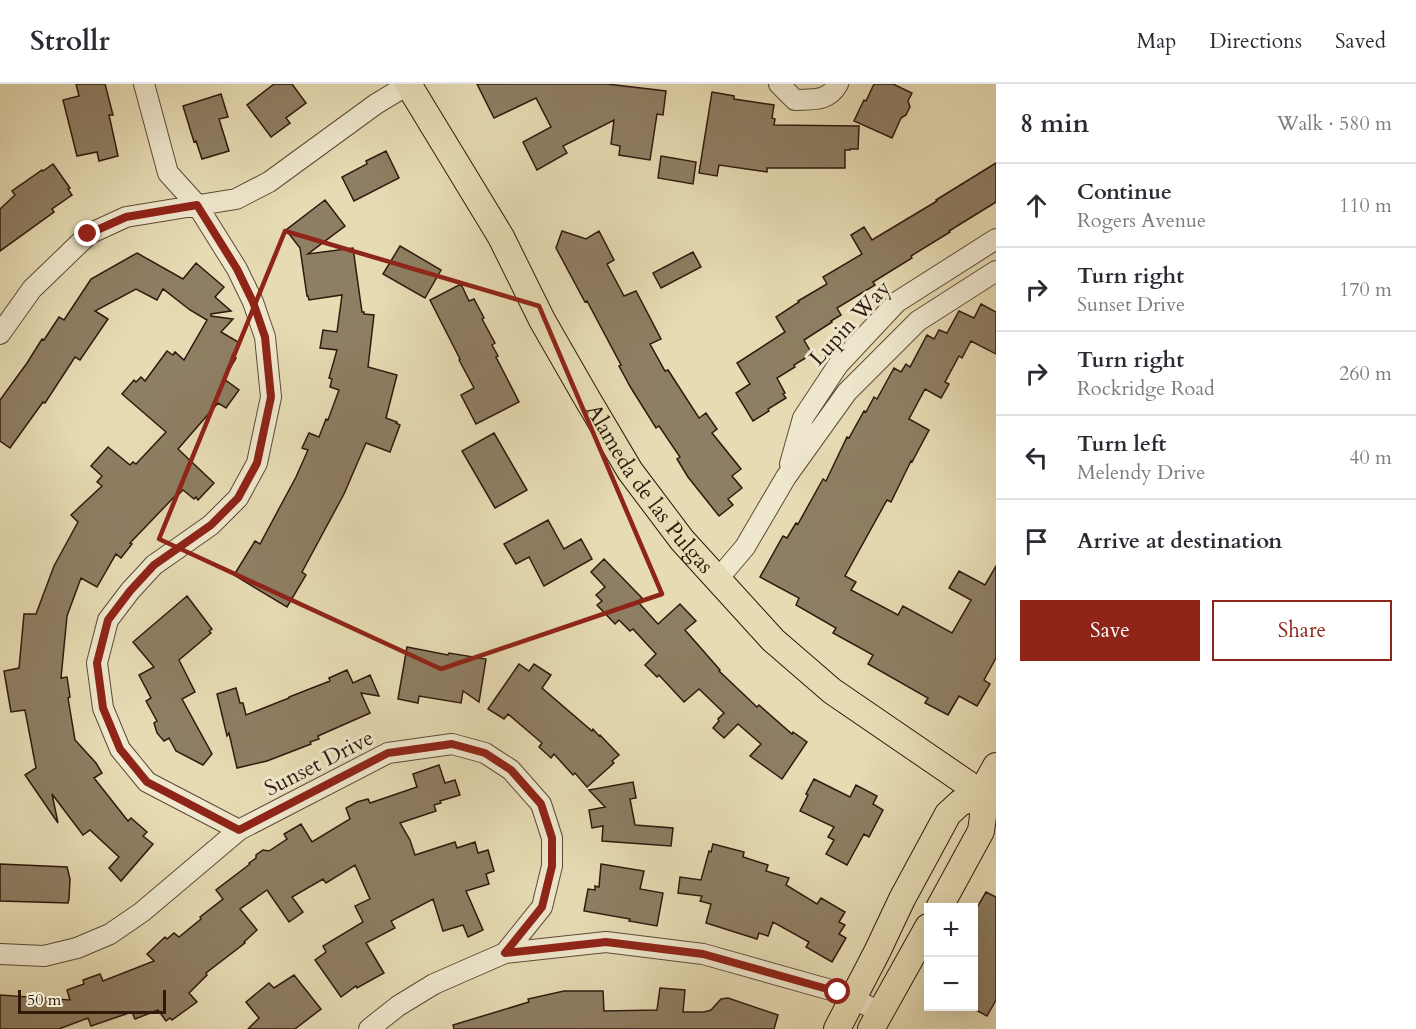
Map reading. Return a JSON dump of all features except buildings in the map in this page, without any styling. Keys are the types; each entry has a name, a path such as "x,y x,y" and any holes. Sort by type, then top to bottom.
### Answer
{"main road":[{"name":"Alameda de las Pulgas","path":"408,84 501,237 542,320 630,471 682,540 773,640 832,691 988,797"},
{"path":"942,903 981,831 996,766"},
{"path":"837,1029 902,899 948,814 960,803 988,797"},
{"path":"876,1021 924,934"}],"street":[{"path":"144,84 168,173 197,205 237,269 253,302 265,337 271,397 257,463 238,498 211,525 154,565 130,591 108,620 97,663 103,708 120,749 147,782 239,830"},
{"path":"0,334 32,289 88,234 126,217 236,199 269,182 408,84"},
{"path":"779,84 795,100 824,98 836,89 838,84"},
{"name":"Lupin Way","path":"786,477 803,418 838,365 897,302 996,239"},
{"name":"Lupin Way","path":"717,580 745,547 786,477 847,392 918,321 996,271"},
{"name":"Sunset Drive","path":"0,954 44,956 77,948 110,934 142,912 239,830 388,753 452,744 485,753 511,770 541,804 552,838 552,866 542,907 505,953 434,984 398,1006 369,1029"},
{"path":"505,953 606,942 703,954 838,992 853,999 876,1021"}],"highlighted area":[{"path":"285,231 539,306 662,594 441,669 159,539"}],"route":[{"path":"88,234 126,217 197,205 237,269 253,302 265,337 271,397 257,463 238,498 211,525 154,565 108,620 97,663 103,708 120,749 147,782 239,830 388,753 452,744 485,753 511,770 541,804 552,838 552,866 542,907 505,953 606,942 703,954 838,992"}]}
